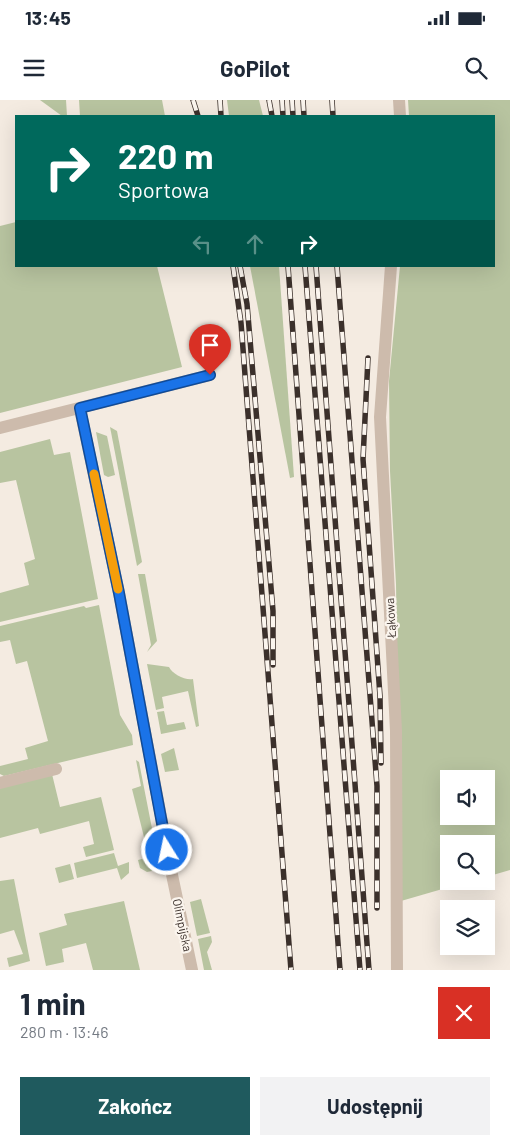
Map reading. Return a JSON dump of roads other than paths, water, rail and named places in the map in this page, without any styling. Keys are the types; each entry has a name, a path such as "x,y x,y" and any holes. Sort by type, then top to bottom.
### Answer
{"street":[{"path":"400,100 400,115"},
{"name":"Łąkowa","path":"391,267 380,416 396,731 397,970"},
{"path":"0,428 210,375"},
{"name":"Olimpijska","path":"80,408 119,593 171,870 192,970"},
{"path":"0,783 56,769"}],"railway":[{"path":"193,100 198,115"},
{"path":"220,100 221,115"},
{"path":"269,100 272,115"},
{"path":"282,100 283,115"},
{"path":"292,100 293,115"},
{"path":"303,100 304,115"},
{"path":"332,100 333,115"},
{"path":"233,267 241,323 291,970"},
{"path":"240,267 247,304 273,611 273,665"},
{"path":"288,267 340,970"},
{"path":"305,267 360,970"},
{"path":"316,267 369,970"},
{"path":"337,267 377,786 377,908"},
{"path":"368,358 363,459 380,696 381,763"}]}
